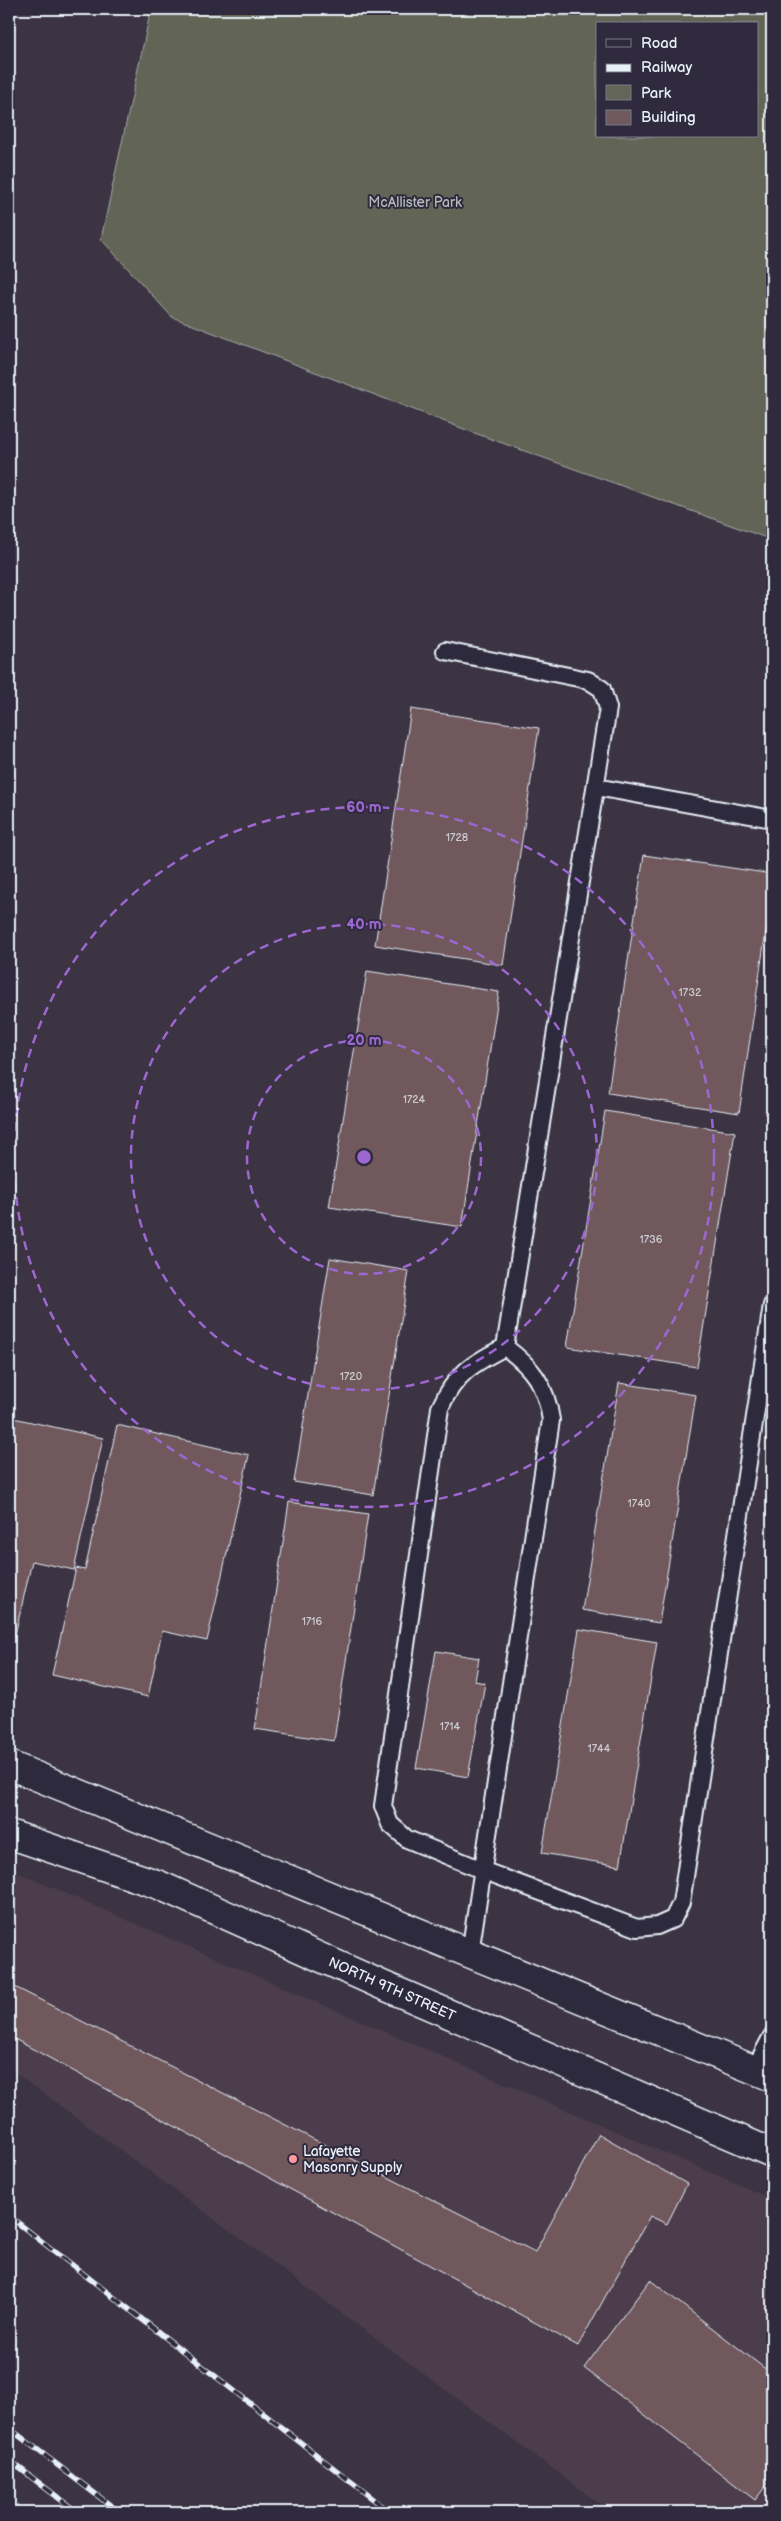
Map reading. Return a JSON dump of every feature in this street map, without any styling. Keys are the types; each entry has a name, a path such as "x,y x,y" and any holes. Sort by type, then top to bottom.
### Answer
{"main road":[{"path":"9,1765 763,2074"},
{"name":"NORTH 9TH STREET","path":"9,1834 159,1886 382,1985 772,2152"}],"lane":[{"path":"445,651 588,680 602,689 608,708 505,1347"},
{"path":"596,787 772,818"},
{"path":"505,1347 462,1372 450,1387 440,1408 383,1806 390,1824 407,1840 637,1928 657,1926 673,1919 681,1904 772,1304"},
{"path":"470,1953 550,1420 548,1398 536,1377 526,1363 505,1347"},
{"path":"763,2074 772,2036"}],"shaded area":[{"path":"772,1818 772,1884 762,1881"},
{"path":"12,1870 772,2199 772,2512 611,2512 9,2068 9,1872"}],"green space":[{"name":"McAllister Park","path":"151,9 772,9 772,540 469,431 172,317 101,239"}],"building":[{"path":"411,709 539,728 503,965 375,945"},
{"path":"644,855 772,874 772,890 739,1113 608,1093"},
{"path":"367,971 499,992 462,1227 329,1207"},
{"path":"605,1111 735,1132 697,1367 567,1347"},
{"path":"330,1258 409,1271 373,1495 294,1482"},
{"path":"619,1383 696,1395 659,1623 582,1610"},
{"path":"9,1417 103,1438 74,1570 32,1561 15,1635 9,1634"},
{"path":"117,1425 249,1455 207,1641 162,1631 148,1697 52,1675 76,1568 85,1570"},
{"path":"289,1502 368,1514 334,1741 255,1729"},
{"path":"579,1629 657,1642 620,1866 542,1853"},
{"path":"436,1651 479,1658 475,1681 485,1683 468,1777 416,1768"},
{"name":"Lafayette Masonry Supply","path":"9,1984 535,2252 599,2134 687,2184 667,2224 650,2216 578,2346 9,2036"},
{"path":"650,2280 772,2374 772,2478 755,2500 584,2368"}],"railway":[{"path":"9,2216 390,2512"},
{"path":"9,2428 119,2512"},
{"path":"9,2460 77,2512"}],"place":[{"name":"Lafayette Masonry Supply","path":"293,2159"}]}
